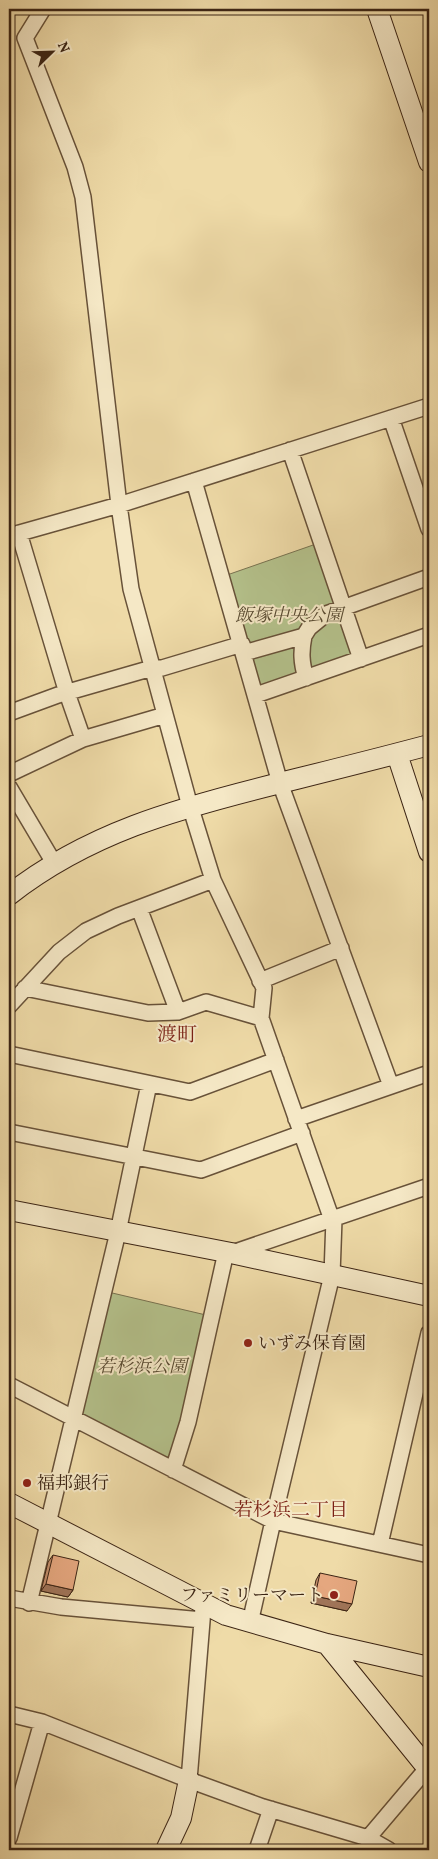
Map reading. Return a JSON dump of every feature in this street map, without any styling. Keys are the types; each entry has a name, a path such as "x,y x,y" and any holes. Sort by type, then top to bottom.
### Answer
{"street":[{"path":"43,9 24,38 75,167 83,197 119,505 131,589 190,807 213,880 264,988 261,1018 333,1219 332,1275 250,1623"},
{"path":"377,9 429,162"},
{"path":"83,739 14,534 119,505 429,406"},
{"path":"391,418 429,529"},
{"path":"290,450 361,658"},
{"path":"194,481 280,783 391,1086"},
{"path":"306,678 301,650 304,636 316,620 344,607 429,577"},
{"path":"256,695 429,635"},
{"path":"9,714 67,693 152,668 162,668 243,648 304,636"},
{"path":"9,774 83,739 165,715"},
{"path":"9,895 54,864 84,847 154,818 280,783 429,745"},
{"path":"397,754 429,852"},
{"path":"9,787 54,864"},
{"path":"9,1006 59,952 86,931 139,908 213,880"},
{"path":"139,908 178,1012"},
{"path":"260,981 340,948"},
{"path":"25,988 148,1013 178,1012 206,1002 261,1018"},
{"path":"9,1054 190,1092 276,1060"},
{"path":"296,1119 429,1073"},
{"path":"29,1603 118,1232 149,1084"},
{"path":"9,1132 200,1170 302,1133"},
{"path":"228,1253 429,1186"},
{"path":"9,1213 228,1253 429,1296"},
{"path":"173,1470 188,1422 228,1253"},
{"path":"380,1544 429,1333"},
{"path":"9,1385 273,1521 429,1555"},
{"path":"9,1503 49,1523 202,1612"},
{"path":"9,1598 29,1603 61,1607 202,1612 226,1615 327,1644 429,1667"},
{"path":"166,1850 181,1818 189,1780 202,1612"},
{"path":"327,1644 429,1768 368,1838"},
{"path":"9,1714 42,1722 189,1780 271,1809 368,1838 389,1850"},
{"path":"9,1838 42,1722"},
{"path":"257,1850 271,1809"}],"green space":[{"name":"飯塚中央公園","path":"316,544 353,657 260,688 227,575"},
{"name":"若杉浜公園","path":"108,1292 206,1315 171,1459 78,1417"}],"building":[{"path":"53,1555 79,1561 73,1590 46,1584"},
{"path":"320,1573 357,1581 352,1604 315,1596"}],"place":[{"name":"いずみ保育園","path":"248,1343"},
{"name":"福邦銀行","path":"27,1483"},
{"name":"ファミリーマート","path":"334,1595"}],"district":[{"name":"渡町","path":"177,1034"},
{"name":"若杉浜二丁目","path":"291,1509"}]}
